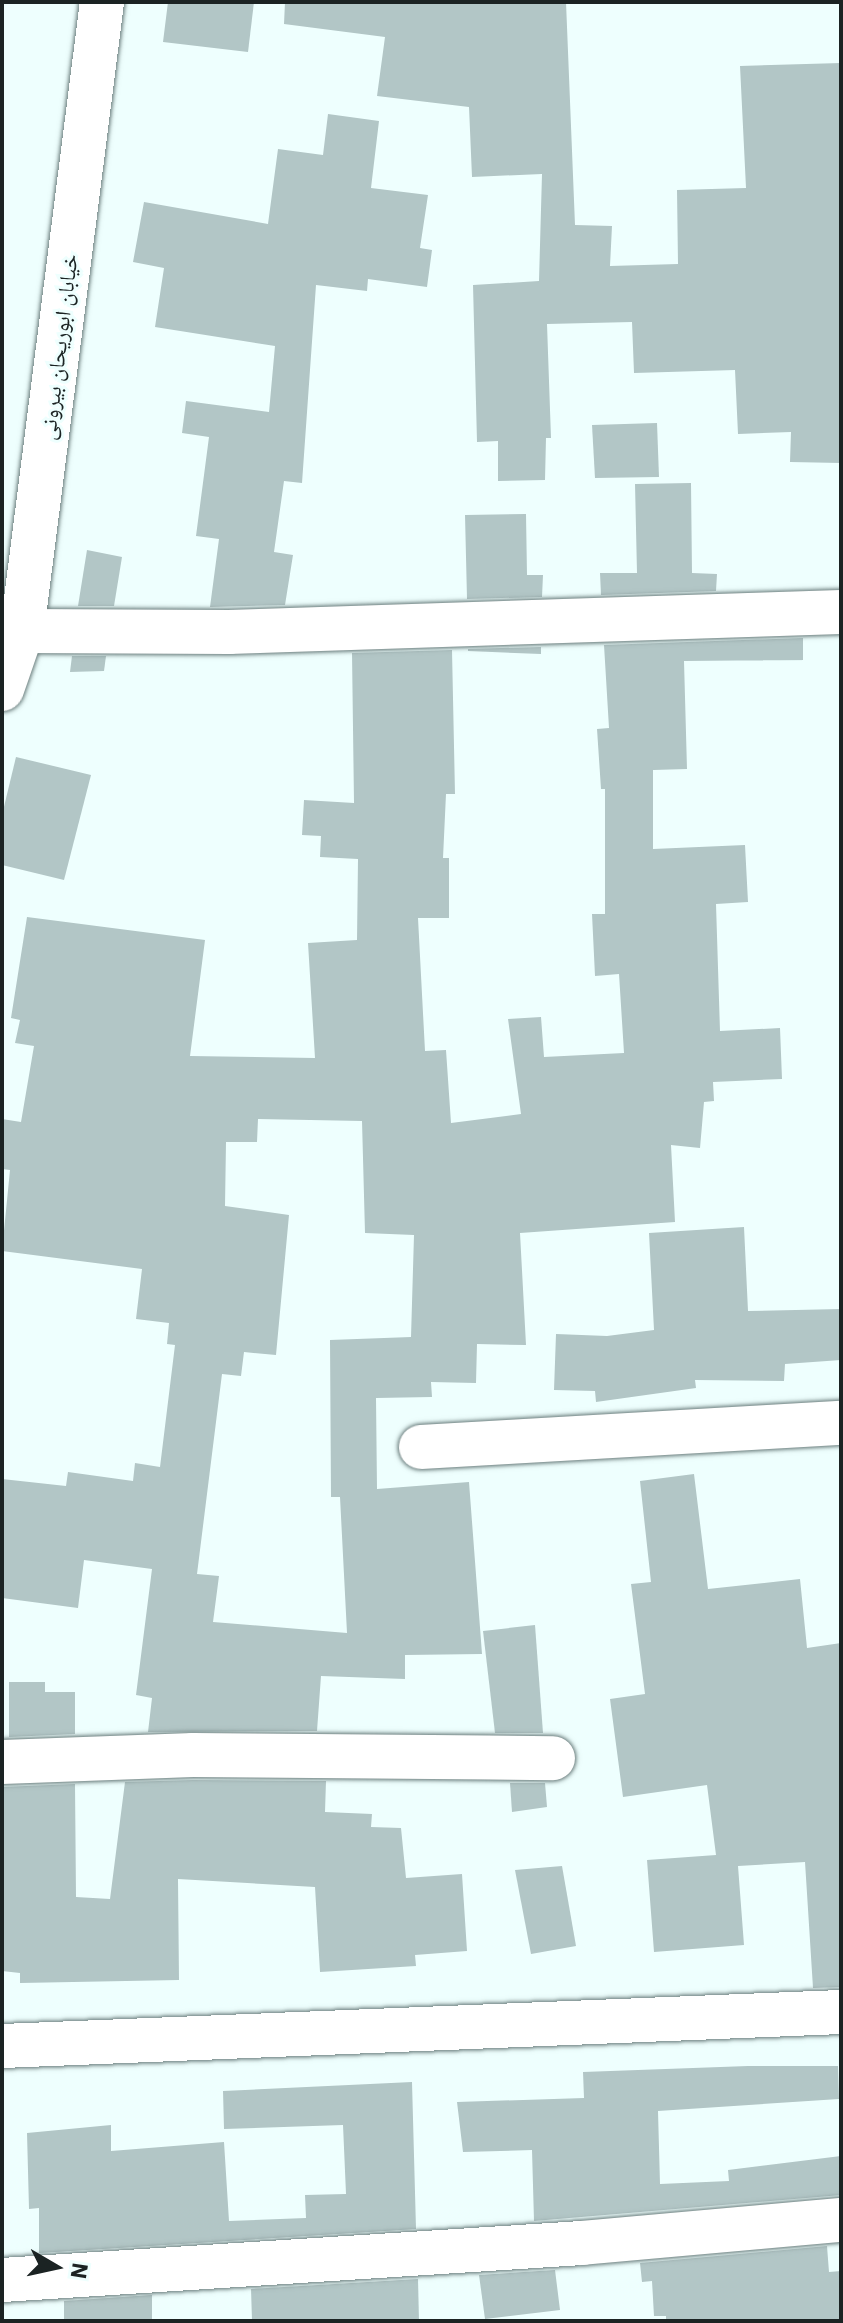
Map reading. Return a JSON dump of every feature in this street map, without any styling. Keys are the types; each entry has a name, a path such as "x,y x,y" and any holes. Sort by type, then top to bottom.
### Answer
{"street":[{"name":"خیابان ابوریحان بیرونی","path":"2,689 22,631 102,2"},
{"path":"22,631 229,632 841,612"},
{"path":"421,1447 841,1423"},
{"path":"2,1762 193,1755 553,1758"},
{"path":"2,2046 841,2012"},
{"path":"2,2280 582,2243 841,2220"}],"building":[{"path":"168,2 254,2 248,52 163,42"},
{"path":"285,2 566,2 575,225 612,226 610,266 678,264 677,190 746,188 740,66 841,63 841,463 790,462 791,432 738,434 735,370 634,373 632,322 547,324 551,438 546,438 545,480 498,481 498,441 477,442 473,285 539,281 542,174 472,177 469,107 377,96 385,37 284,24"},
{"path":"328,114 379,121 371,188 428,195 420,248 432,250 427,287 368,279 367,291 316,285 302,483 284,481 274,552 293,555 285,605 210,607 219,539 196,536 209,437 182,433 186,401 269,412 275,346 155,327 164,268 133,262 144,202 268,224 278,149 323,155"},
{"path":"657,423 659,477 595,478 592,425"},
{"path":"691,483 692,573 717,574 716,591 601,595 600,573 637,573 635,484"},
{"path":"526,514 527,575 543,575 542,597 467,599 465,515"},
{"path":"87,550 122,557 114,606 78,606"},
{"path":"803,638 803,660 684,661 687,769 653,770 653,849 745,845 748,902 716,904 720,1031 780,1028 782,1079 713,1082 714,1101 704,1102 700,1148 671,1145 675,1222 520,1233 526,1345 477,1344 476,1383 431,1382 432,1397 376,1398 377,1489 469,1482 482,1654 405,1655 405,1679 321,1676 317,1731 148,1732 152,1698 136,1695 152,1569 84,1560 78,1608 2,1598 2,1479 66,1486 68,1472 133,1481 135,1463 160,1467 175,1345 167,1344 169,1323 136,1319 142,1269 2,1251 10,1170 2,1169 2,1119 21,1122 34,1046 15,1043 20,1020 11,1018 27,917 205,940 190,1056 315,1058 308,943 357,940 358,859 320,857 321,836 302,835 304,800 354,803 352,653 452,650 455,794 446,794 443,858 449,858 449,918 418,918 425,1051 446,1050 451,1123 521,1114 508,1019 541,1017 544,1057 624,1053 619,974 595,976 592,914 605,914 605,789 601,789 597,729 609,728 604,645","holes":["258,1119 362,1121 365,1233 414,1235 411,1337 330,1340 331,1497 340,1497 347,1633 213,1622 219,1576 197,1574 222,1374 241,1376 244,1352 276,1355 289,1215 225,1206 226,1142 257,1142"]},
{"path":"541,647 541,654 468,651 468,649"},
{"path":"72,656 106,656 104,671 70,672"},
{"path":"16,757 91,775 64,880 2,865 2,815"},
{"path":"744,1227 748,1311 841,1309 841,1360 785,1364 784,1381 695,1380 696,1388 596,1402 595,1391 554,1390 556,1334 607,1336 654,1330 649,1233"},
{"path":"694,1474 708,1589 800,1579 807,1648 841,1643 841,1987 813,1988 805,1862 738,1866 744,1945 654,1952 647,1860 716,1855 707,1785 623,1797 610,1699 645,1694 631,1584 651,1582 640,1481"},
{"path":"535,1625 543,1733 495,1733 483,1631"},
{"path":"9,1682 45,1682 45,1692 75,1692 75,1734 9,1737"},
{"path":"326,1781 325,1812 372,1814 371,1827 401,1828 406,1878 462,1874 467,1951 415,1955 416,1966 320,1972 315,1887 178,1879 179,1980 20,1983 20,1973 2,1971 2,1787 75,1784 76,1897 110,1899 125,1782"},
{"path":"510,1783 545,1783 547,1807 512,1812"},
{"path":"562,1866 576,1946 531,1954 515,1870"},
{"path":"838,2066 839,2099 658,2111 660,2184 729,2181 728,2170 841,2156 841,2195 534,2221 532,2150 463,2152 457,2102 584,2098 583,2072"},
{"path":"412,2082 416,2229 39,2253 39,2208 29,2209 27,2133 111,2125 111,2151 224,2142 229,2221 306,2218 305,2195 346,2194 343,2125 224,2129 223,2091"},
{"path":"827,2246 829,2272 841,2271 841,2321 666,2321 666,2316 654,2316 652,2281 642,2282 640,2263"},
{"path":"555,2270 560,2310 485,2319 479,2275"},
{"path":"418,2279 419,2321 252,2321 251,2289"},
{"path":"152,2295 152,2321 64,2321 64,2301"}]}
